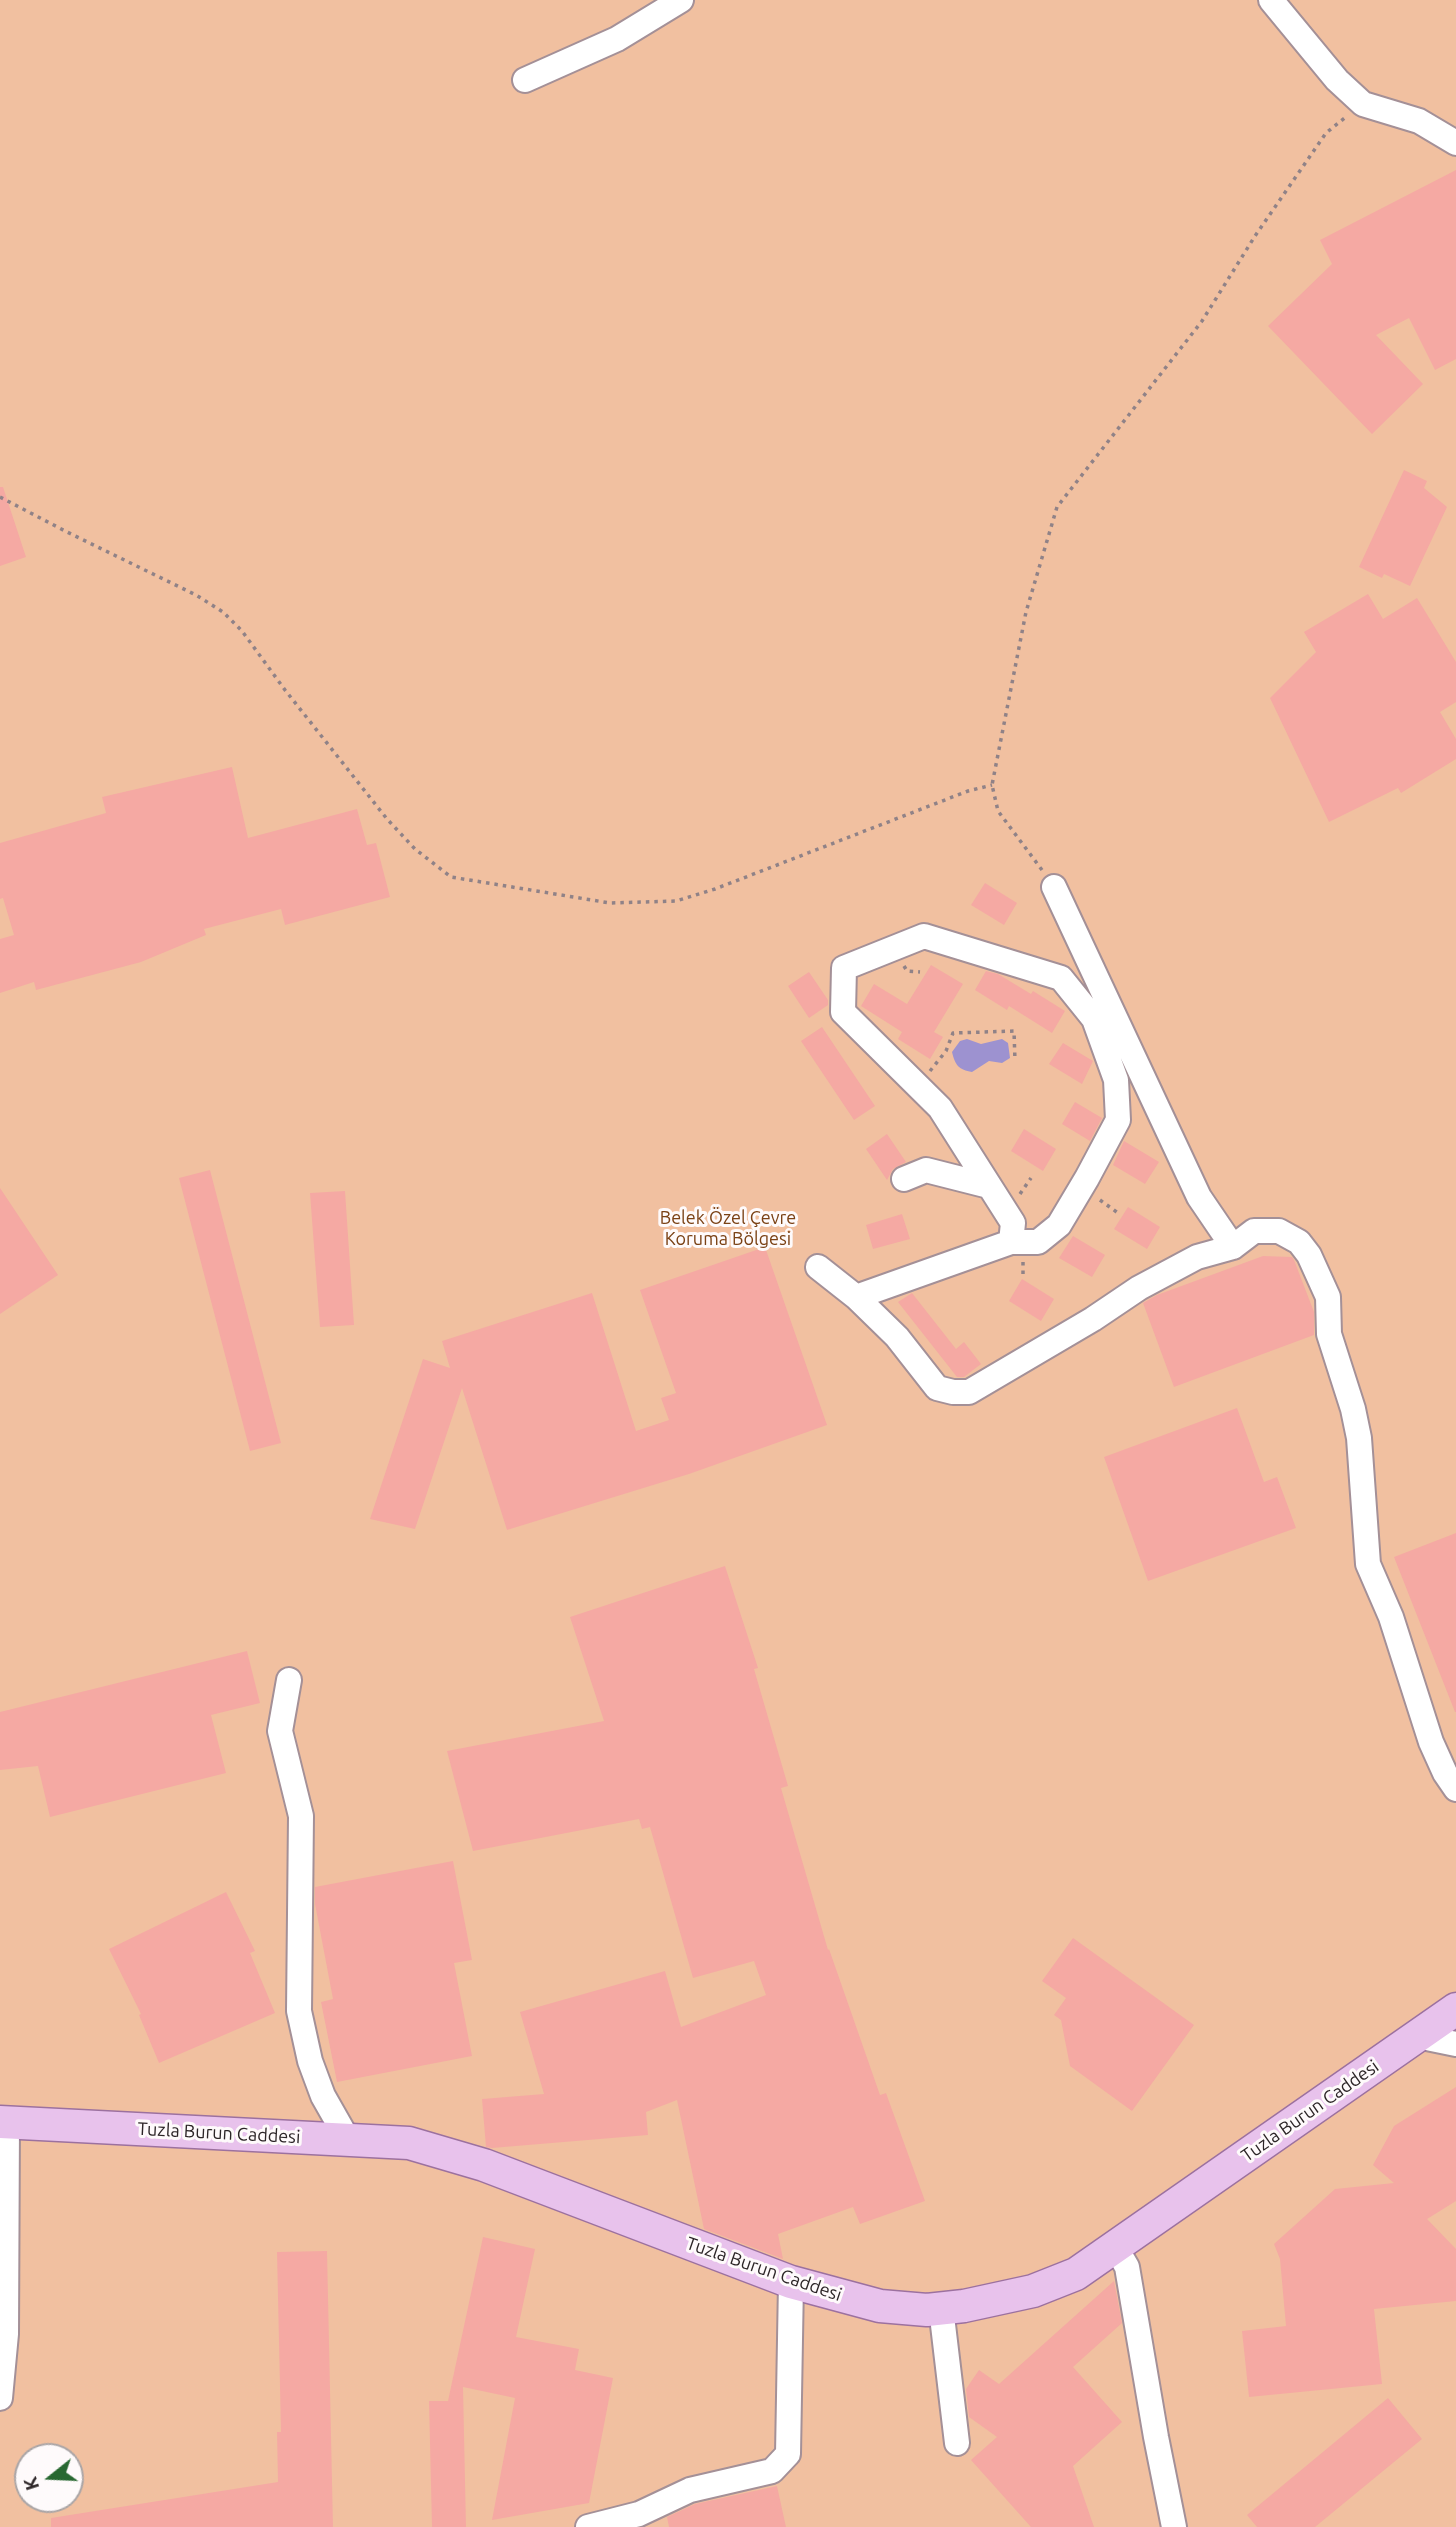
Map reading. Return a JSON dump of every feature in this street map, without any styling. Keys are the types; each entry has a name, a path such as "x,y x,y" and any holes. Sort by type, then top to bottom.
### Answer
{"main road":[{"name":"Tuzla Burun Caddesi","path":"3,2122 409,2143 484,2165 791,2282 880,2306 927,2310 996,2301 1033,2291 1076,2274 1456,2009"}],"street":[{"path":"525,80 617,39 681,0"},
{"path":"1270,0 1337,80 1363,104 1419,121 1456,142"},
{"path":"1054,887 1199,1197 1233,1247"},
{"path":"856,1297 1011,1242 1038,1242 1059,1225 1118,1120 1116,1080 1094,1019 1061,978 923,936 844,968 843,1012 940,1108 1013,1223 1011,1242"},
{"path":"904,1179 926,1170 989,1186"},
{"path":"818,1267 856,1297 897,1338 937,1388 969,1392 1093,1319 1139,1288 1198,1257 1233,1247 1254,1231 1279,1231 1299,1242 1309,1255 1328,1297 1329,1334 1353,1409 1359,1438 1368,1564 1391,1617 1431,1742 1445,1773 1456,1789"},
{"path":"289,1680 280,1731 301,1816 299,2011 310,2061 323,2096 348,2140"},
{"path":"1417,2036 1456,2044"},
{"path":"0,2398 6,2333 3,2122"},
{"path":"1116,2248 1127,2267 1174,2527"},
{"path":"588,2527 639,2514 690,2490 772,2471 788,2454 791,2282"},
{"path":"941,2308 957,2444"}],"path":[{"path":"1054,887 998,811 992,785 1026,612 1057,507 1202,321 1255,236 1326,133 1363,104"},
{"path":"0,496 67,533 196,595 223,612 242,631 387,819 415,849 451,877 610,904 676,901 715,889 968,791 992,785"},
{"path":"917,1085 946,1051 953,1033 1014,1031 1015,1062"}],"green space":[{"name":"Belek Özel Çevre Koruma Bölgesi","path":"0,0 1456,0 1456,2527 0,2527"}],"shaded area":[{"path":"967,1039 981,1044 1002,1039 1008,1043 1010,1058 1002,1063 989,1061 972,1072 964,1070 956,1064 952,1052 960,1041"}],"building":[{"path":"1456,170 1456,359 1435,370 1409,318 1376,335 1423,384 1372,434 1268,326 1332,264 1320,240"},
{"path":"1404,470 1427,481 1424,488 1447,507 1410,586 1384,574 1382,578 1359,567"},
{"path":"0,487 3,487 26,557 0,566"},
{"path":"1368,594 1383,619 1417,598 1456,662 1456,702 1440,712 1456,739 1456,759 1401,793 1398,788 1329,822 1270,698 1316,652 1304,632"},
{"path":"232,767 248,838 357,809 367,845 376,843 390,897 285,925 281,909 204,929 206,935 141,962 36,990 34,982 0,993 0,939 14,935 3,898 0,899 0,843 106,813 102,797"},
{"path":"985,883 1017,903 1004,925 971,905"},
{"path":"931,965 963,984 934,1032 943,1037 930,1059 898,1039 902,1032 861,1006 874,984 907,1004"},
{"path":"986,971 998,974 1031,994 1033,991 1065,1011 1052,1033 1009,1006 1007,1010 975,990"},
{"path":"809,972 828,1000 828,1005 809,1018 788,986"},
{"path":"822,1027 875,1106 854,1120 801,1041"},
{"path":"1063,1043 1093,1061 1082,1084 1049,1064"},
{"path":"1075,1102 1102,1118 1090,1141 1062,1124"},
{"path":"1024,1129 1056,1149 1043,1171 1011,1151"},
{"path":"887,1134 906,1162 893,1169 887,1180 866,1149"},
{"path":"1124,1141 1159,1162 1145,1184 1113,1165"},
{"path":"210,1170 281,1443 250,1451 179,1178"},
{"path":"0,1188 58,1275 0,1314"},
{"path":"345,1191 354,1325 320,1327 310,1193"},
{"path":"1128,1207 1160,1227 1147,1249 1114,1229"},
{"path":"902,1214 910,1239 873,1249 866,1225"},
{"path":"1073,1236 1105,1255 1092,1277 1059,1258"},
{"path":"765,1247 827,1425 689,1474 507,1530 462,1388 415,1529 370,1519 423,1359 450,1368 442,1341 592,1293 636,1431 669,1420 661,1398 676,1393 640,1290"},
{"path":"1263,1256 1292,1257 1294,1260 1314,1312 1314,1335 1174,1387 1143,1303 1157,1295"},
{"path":"1022,1279 1054,1299 1041,1321 1009,1301"},
{"path":"912,1293 956,1349 964,1342 981,1364 964,1377 957,1377 898,1302"},
{"path":"1237,1408 1264,1482 1277,1477 1296,1528 1148,1581 1104,1457"},
{"path":"1456,1533 1456,1712 1455,1712 1394,1557"},
{"path":"725,1566 758,1668 754,1669 788,1786 781,1788 828,1950 880,2095 886,2093 925,2201 860,2224 853,2207 778,2234 783,2259 704,2229 677,2100 646,2112 648,2135 486,2147 482,2099 544,2094 520,2012 665,1971 681,2027 766,1995 754,1961 693,1978 650,1827 642,1829 639,1819 473,1851 447,1751 604,1721 570,1617"},
{"path":"247,1651 260,1703 211,1715 226,1773 50,1817 38,1766 0,1770 0,1712"},
{"path":"453,1861 472,1960 454,1963 472,2056 337,2082 321,2002 333,1999 315,1904 315,1887"},
{"path":"226,1892 255,1951 250,1953 275,2013 159,2063 139,2015 141,2014 109,1949"},
{"path":"1073,1938 1194,2025 1132,2111 1070,2066 1061,2020 1054,2015 1066,1998 1042,1981"},
{"path":"1456,2087 1456,2201 1427,2219 1456,2249 1456,2301 1374,2309 1382,2384 1249,2397 1242,2331 1286,2326 1280,2259 1274,2244 1335,2189 1394,2183 1373,2165 1394,2126"},
{"path":"483,2237 535,2249 516,2337 579,2349 575,2370 613,2378 589,2503 492,2520 515,2398 463,2387 466,2527 432,2527 429,2401 448,2401"},
{"path":"327,2251 333,2527 51,2527 51,2518 278,2482 277,2432 281,2432 277,2252"},
{"path":"1114,2281 1122,2323 1073,2367 1122,2422 1073,2466 1094,2527 1031,2527 971,2460 997,2437 969,2417 966,2389 979,2370 999,2384"},
{"path":"1388,2398 1422,2439 1315,2527 1257,2527 1247,2515"},
{"path":"777,2486 786,2527 669,2527 667,2517 695,2504"}]}
